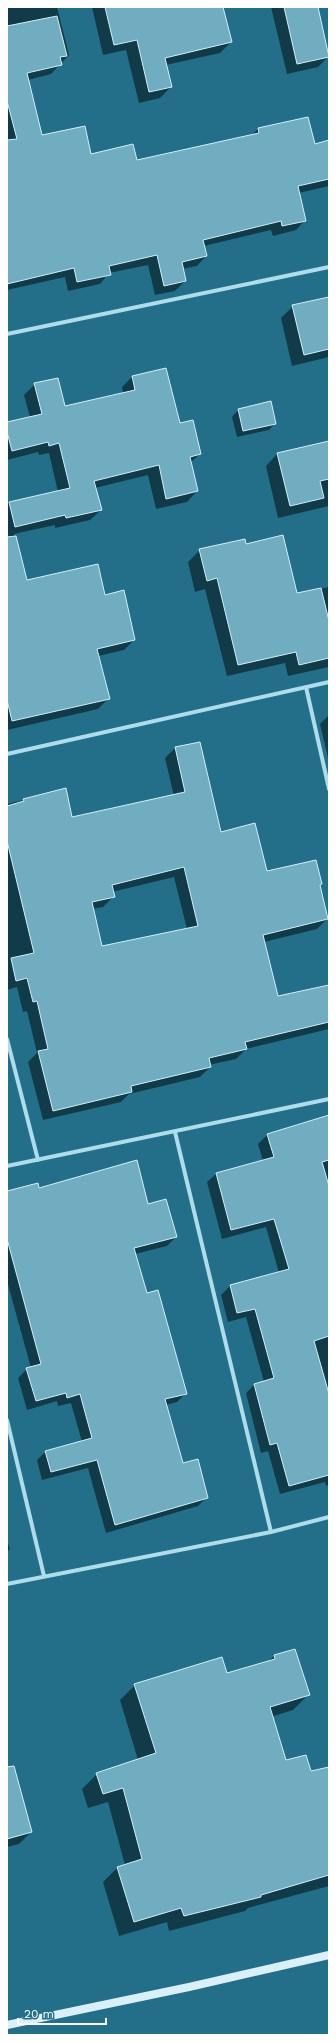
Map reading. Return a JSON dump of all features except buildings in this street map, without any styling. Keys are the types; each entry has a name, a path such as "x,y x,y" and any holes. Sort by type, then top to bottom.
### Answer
{"main road":[{"path":"7,2025 189,1987 329,1955"}],"street":[{"path":"7,334 329,267"},
{"path":"7,754 329,682"},
{"path":"306,687 329,789"},
{"path":"7,1039 38,1160"},
{"path":"7,1166 329,1099"},
{"path":"175,1132 271,1532"},
{"path":"7,1420 44,1576"},
{"path":"7,1584 271,1532 329,1517"}]}
